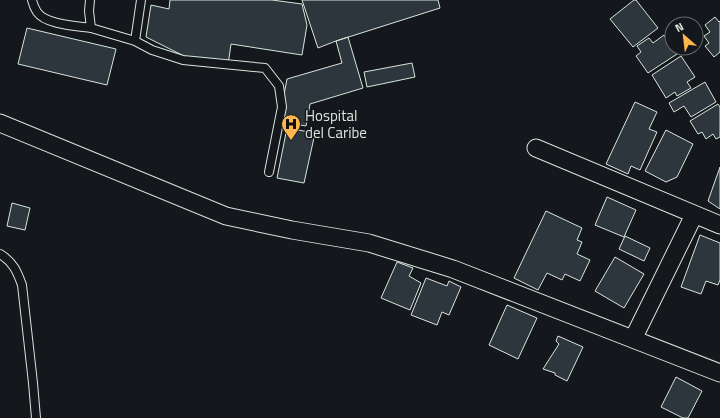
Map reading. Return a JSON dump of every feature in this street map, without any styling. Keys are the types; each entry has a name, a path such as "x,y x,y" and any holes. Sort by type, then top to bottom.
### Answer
{"street":[{"path":"0,123 226,216 292,230 369,243 453,269 720,373"},
{"path":"536,148 720,225"},
{"path":"633,339 694,215"}],"lane":[{"path":"32,0 37,12 46,19 91,28 135,41 152,50 183,60 265,68 279,86 282,108 268,172"},
{"path":"90,0 89,10 91,28"},
{"path":"135,41 141,0"},
{"path":"0,254 5,257 16,270 22,285 34,383 36,418"}],"building":[{"path":"170,0 272,0 302,4 307,25 302,55 231,44 228,65 188,58 146,37 151,5 169,9"},
{"path":"302,0 438,0 440,8 318,48"},
{"path":"636,0 658,28 633,47 610,19"},
{"path":"715,17 719,22 720,21 720,52 714,57 705,46 709,43 704,36 710,32 705,25"},
{"path":"27,28 116,49 107,85 18,64"},
{"path":"664,35 664,56 674,56 648,73 636,56 641,52 637,46 649,38 653,43"},
{"path":"348,37 363,88 310,104 306,126 279,121 287,79 342,63 336,41"},
{"path":"681,56 695,77 687,82 691,88 677,96 675,92 666,98 652,75"},
{"path":"412,63 415,77 367,87 364,72"},
{"path":"705,82 716,102 691,117 684,106 674,112 669,103"},
{"path":"635,102 657,112 649,129 657,132 640,170 631,166 628,174 606,164"},
{"path":"718,104 720,107 720,137 716,139 713,134 706,139 702,132 698,134 690,121"},
{"path":"287,128 315,133 304,183 277,178"},
{"path":"666,130 693,144 677,177 666,182 645,171"},
{"path":"720,167 720,209 708,201"},
{"path":"607,197 636,210 624,237 595,225"},
{"path":"12,203 30,208 25,230 7,226"},
{"path":"546,211 582,228 577,240 582,242 577,254 590,260 580,281 565,274 562,280 547,273 538,290 514,278"},
{"path":"700,235 720,243 720,280 718,285 706,281 701,294 681,287"},
{"path":"625,236 650,248 644,261 619,249"},
{"path":"615,257 644,274 624,308 595,291"},
{"path":"397,262 413,268 409,276 421,283 410,310 381,298"},
{"path":"426,278 447,286 449,281 461,287 449,315 442,312 437,325 411,315"},
{"path":"507,305 537,318 518,359 489,345"},
{"path":"558,336 583,347 567,381 555,375 555,373 543,369 559,344 556,341"},
{"path":"676,377 702,391 688,418 683,418 661,407"}],"place":[{"name":"Hospital del Caribe","path":"291,141"}]}
